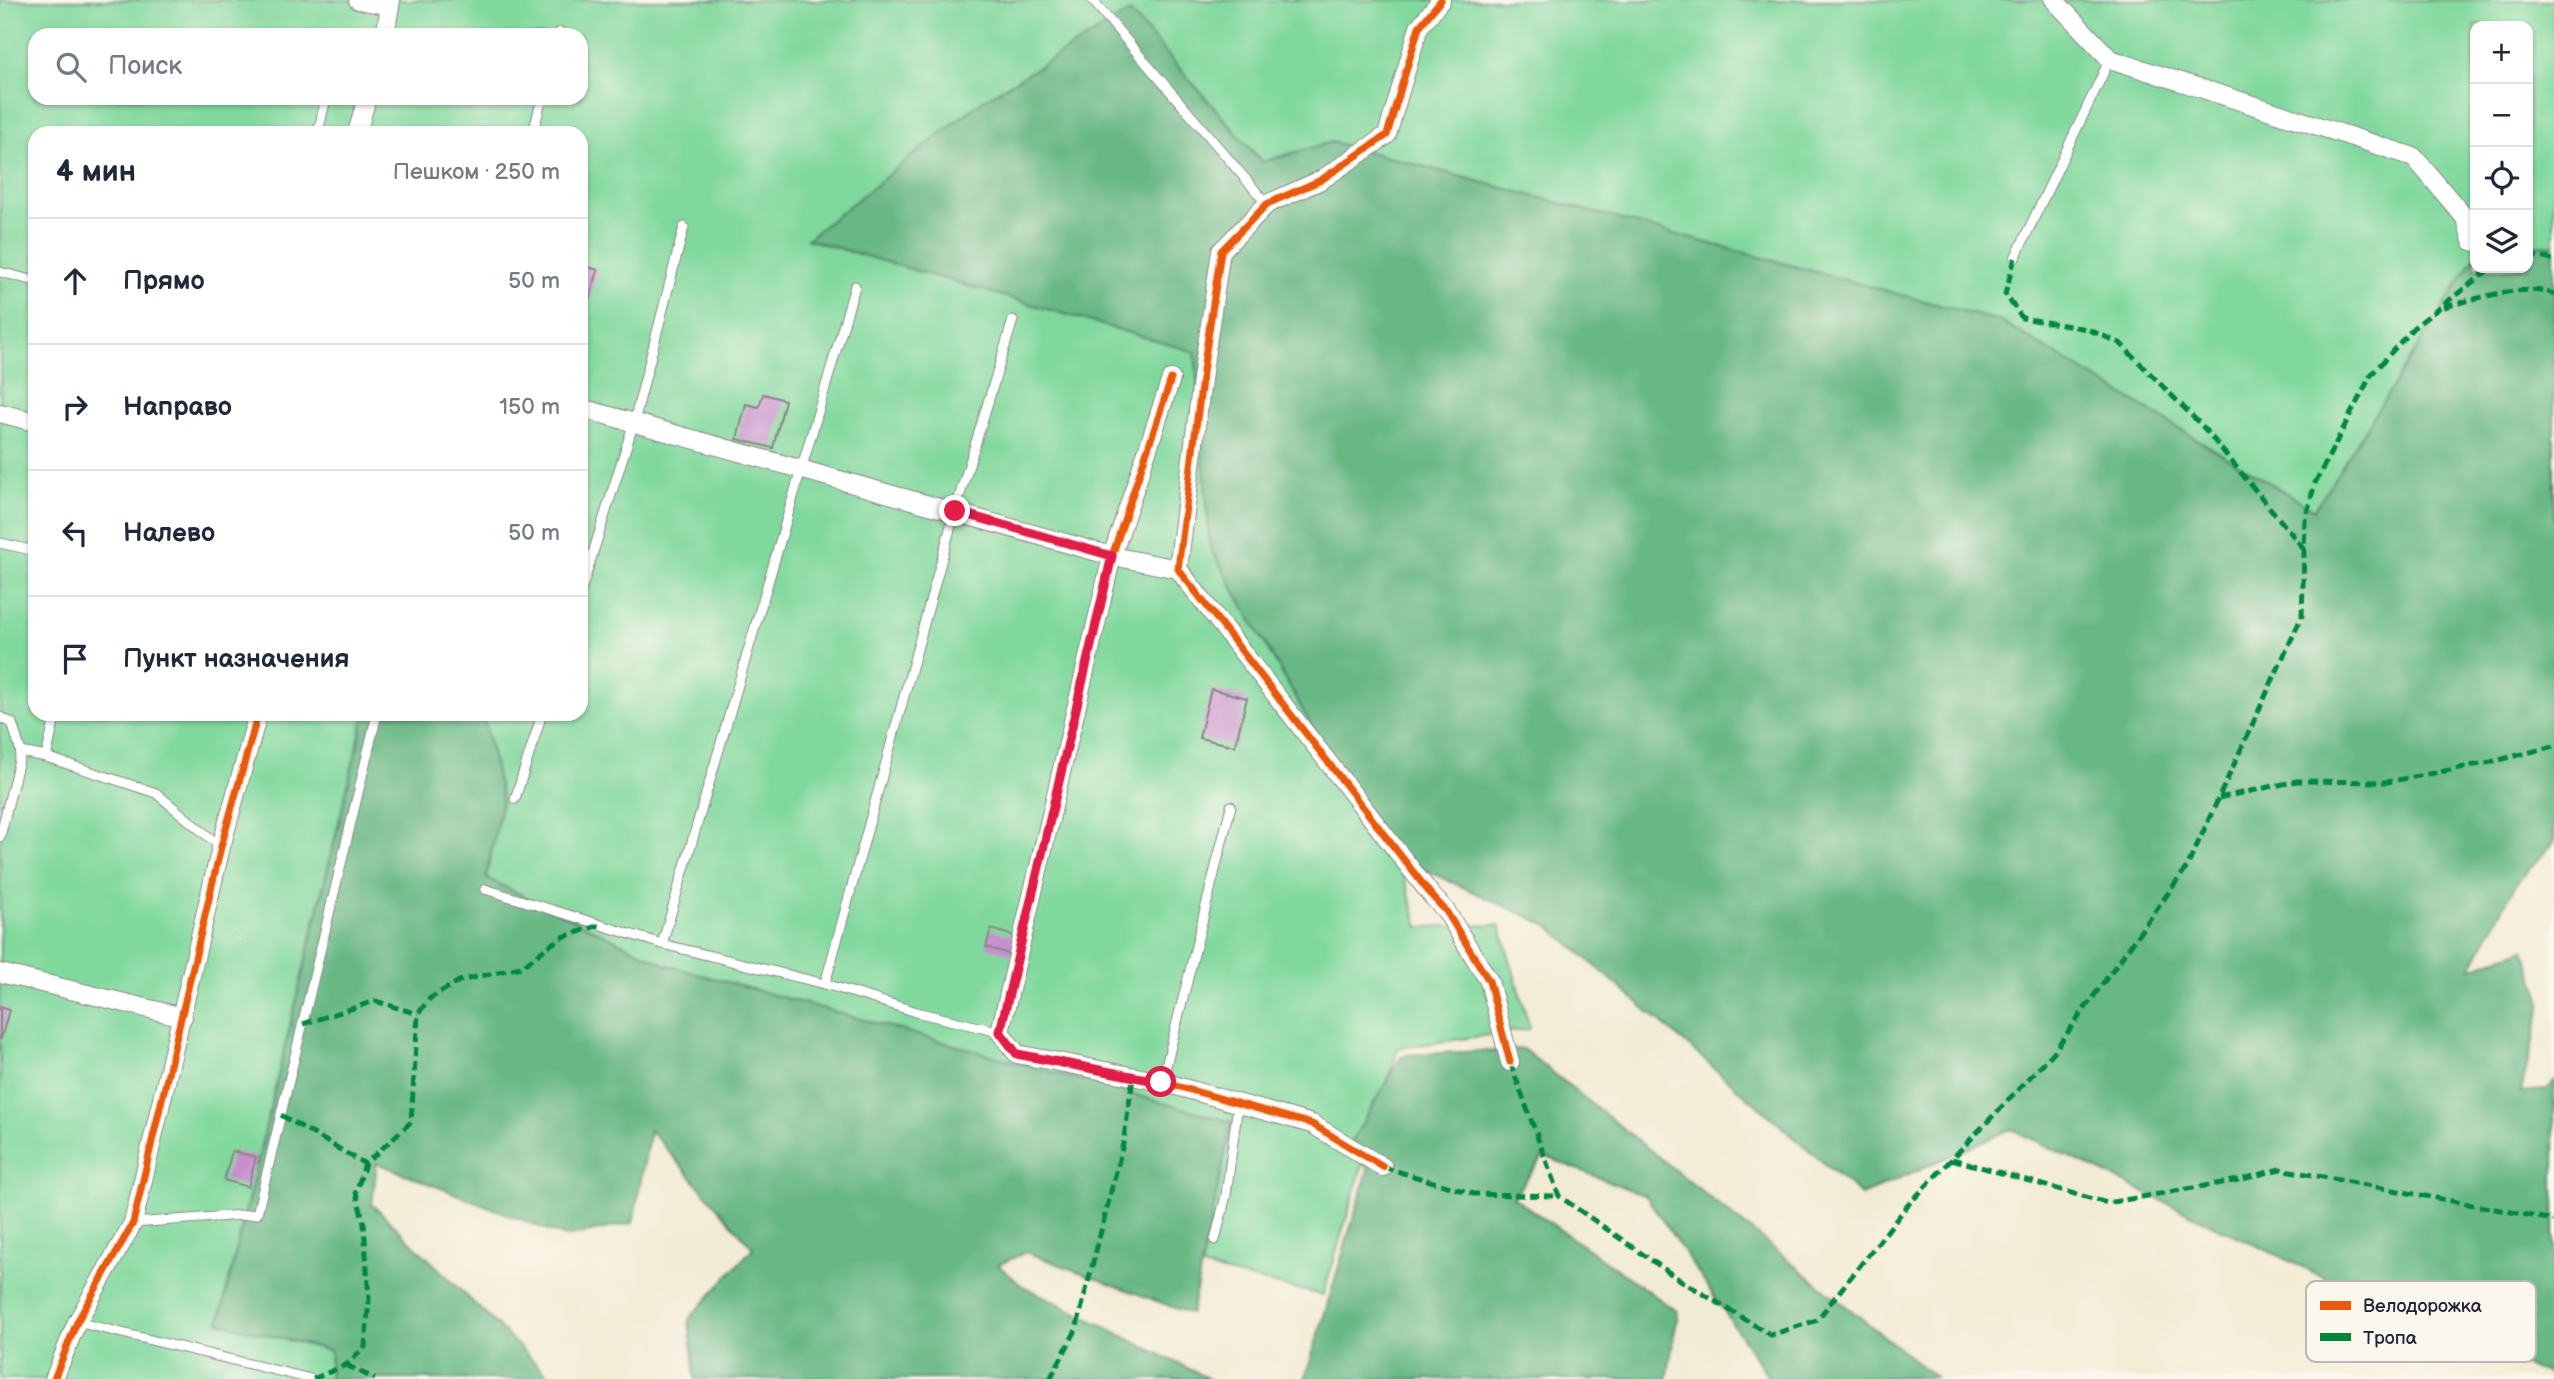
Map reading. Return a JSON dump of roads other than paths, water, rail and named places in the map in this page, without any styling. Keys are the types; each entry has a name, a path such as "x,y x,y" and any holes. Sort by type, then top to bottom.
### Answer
{"street":[{"path":"358,0 390,3 386,28"},
{"path":"1178,569 1204,363 1222,251 1267,204 1321,180 1387,135 1419,27 1441,0"},
{"path":"2054,0 2110,60 2414,157 2466,219 2470,234"},
{"path":"359,126 365,105"},
{"path":"1171,379 1112,556 1000,1032 1017,1054 1161,1082 1312,1124 1383,1167"},
{"path":"588,410 1112,556 1178,569 1446,911 1489,981 1510,1062"},
{"path":"0,413 28,420"},
{"path":"54,1379 77,1322 133,1223 221,847 256,721"},
{"path":"0,973 183,1017"}],"lane":[{"path":"1092,0 1267,204"},
{"path":"2015,258 2110,60"},
{"path":"320,126 324,105"},
{"path":"535,126 540,105"},
{"path":"588,569 634,422 684,227"},
{"path":"0,272 28,279"},
{"path":"662,944 855,286"},
{"path":"825,984 955,511 1013,320"},
{"path":"0,543 28,549"},
{"path":"0,716 12,723 21,752 0,837"},
{"path":"46,757 54,721"},
{"path":"133,1223 257,1214 375,721"},
{"path":"515,799 540,721"},
{"path":"21,752 46,757 156,793 221,847"},
{"path":"1161,1082 1231,806"},
{"path":"485,889 662,944 825,984 920,1013 1000,1032"},
{"path":"1215,1240 1226,1195 1238,1104"},
{"path":"77,1322 312,1379"}]}
